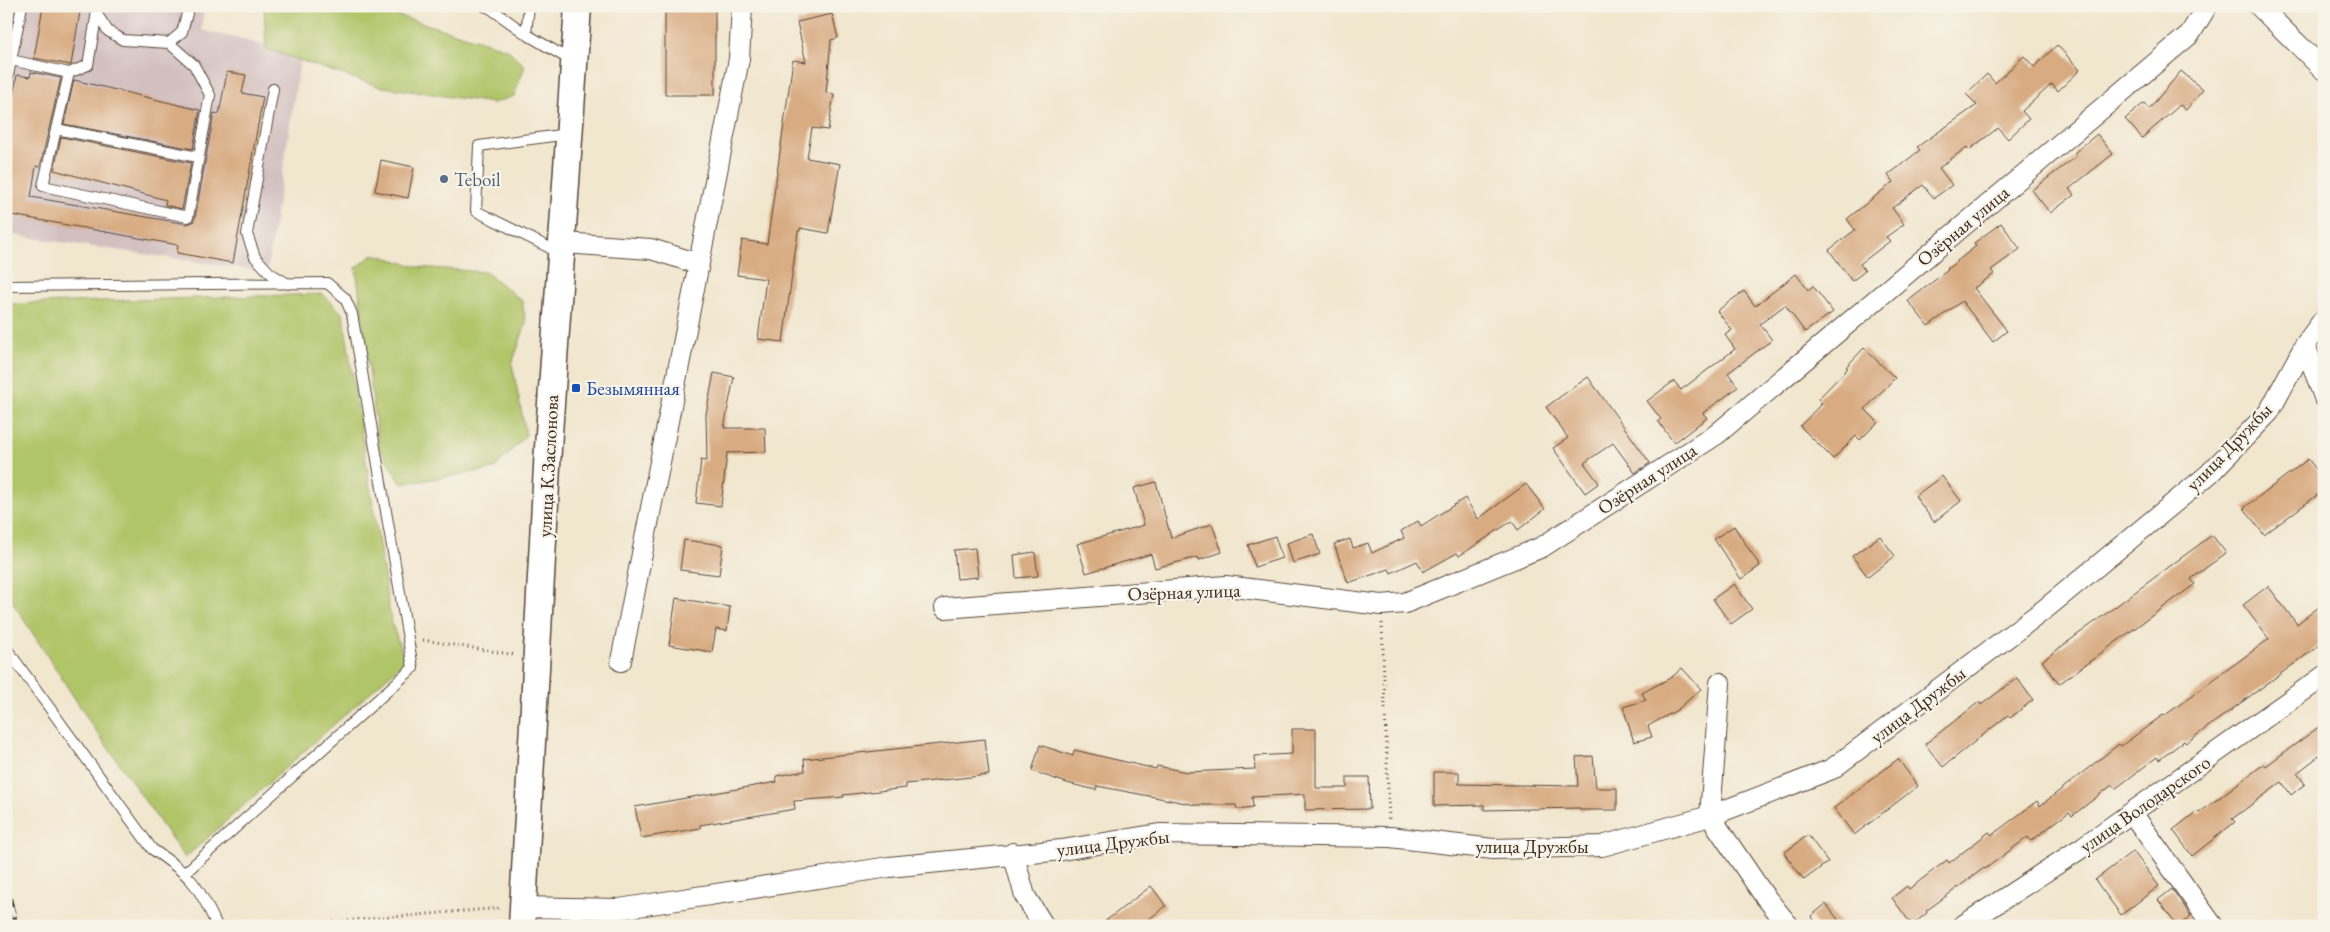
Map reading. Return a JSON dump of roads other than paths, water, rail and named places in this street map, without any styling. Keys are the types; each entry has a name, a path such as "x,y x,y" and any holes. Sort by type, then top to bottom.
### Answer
{"street":[{"name":"улица К.Заслонова","path":"522,916 538,658 548,448 578,6"},
{"path":"621,661 739,59 742,6"},
{"name":"Озёрная улица","path":"945,608 1226,586 1381,605 1405,602 1542,547 1717,434 2190,34 2207,6"},
{"path":"2259,6 2324,70"},
{"path":"562,249 651,248 699,264"},
{"name":"улица Дружбы","path":"522,916 619,909 889,867 1013,853 1062,850 1159,834 1390,837 1492,849 1602,846 1710,816 1832,769 2045,609 2208,474 2269,412 2304,345 2324,319"},
{"path":"2304,345 2324,397"},
{"name":"улица Володарского","path":"1962,926 2132,813 2324,676"},
{"path":"1720,683 1710,816 1763,894 1789,926"},
{"path":"2132,813 2213,926"},
{"path":"1013,853 1025,896 1044,926"}],"lane":[{"path":"6,85 22,6"},
{"path":"169,43 182,32 189,6"},
{"path":"484,6 490,8 526,34 574,62"},
{"path":"526,34 529,6"},
{"path":"11,60 69,73 88,65 97,10"},
{"path":"69,73 43,186 188,217 210,95 194,65 169,43 123,40 108,31 97,10"},
{"path":"273,89 247,234 255,257 270,273 289,284"},
{"path":"56,128 198,157"},
{"path":"562,249 476,211 477,183 479,146 568,134"},
{"path":"6,286 327,283 345,298 352,314 414,668 186,872"},
{"path":"6,648 152,849 186,872 201,891 217,926"}],"railway":[{"path":"6,885 16,926"}],"place":[{"name":"Teboil","path":"444,179"},
{"name":"Безымянная","path":"576,388"}]}
